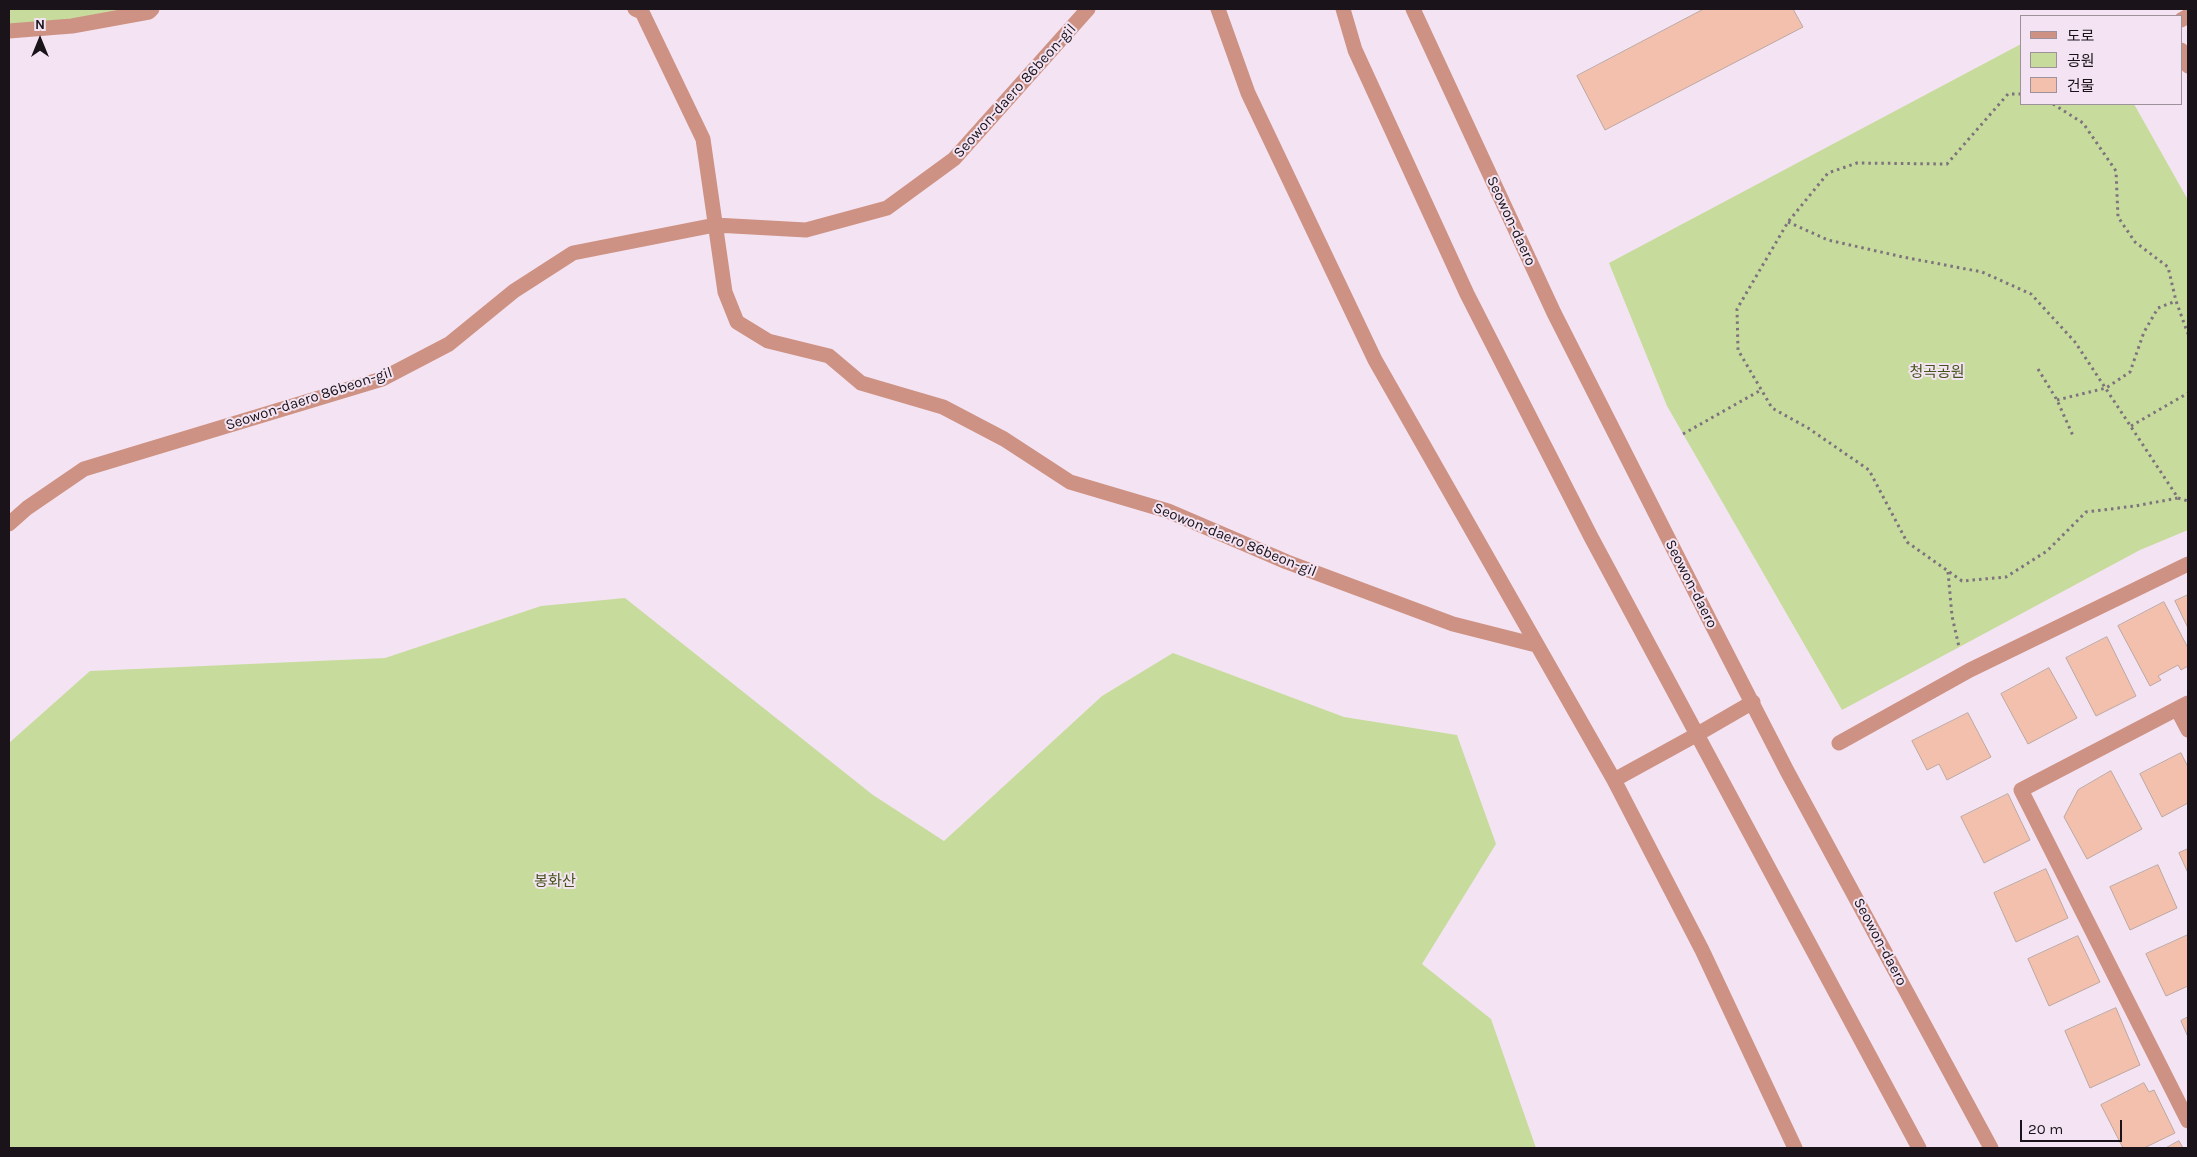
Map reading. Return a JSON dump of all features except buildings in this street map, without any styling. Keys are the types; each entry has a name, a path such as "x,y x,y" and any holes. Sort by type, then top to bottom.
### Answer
{"street":[{"path":"9,31 72,26 149,12 152,9"},
{"name":"Seowon-daero 86beon-gil","path":"635,9 642,12 703,139 725,292 737,322 768,341 829,356 861,384 943,407 1004,439 1070,482 1168,511 1287,562 1453,624 1536,645"},
{"name":"Seowon-daero 86beon-gil","path":"9,524 27,508 84,470 382,379 449,344 514,291 573,253 715,225 806,230 887,208 954,159 1088,9"},
{"path":"1218,9 1248,93 1375,360 1614,780 1702,950 1795,1148"},
{"path":"1343,9 1355,50 1467,294 1587,529 1918,1148"},
{"name":"Seowon-daero","path":"1413,9 1554,313 1801,796 1991,1148"},
{"path":"2182,52 2188,66"},
{"path":"1839,743 1970,670 2188,564"},
{"path":"1614,780 1753,702"},
{"path":"2188,730 2183,706 2021,790 2188,1121"}],"path":[{"path":"2020,94 2008,94 1947,164 1857,163 1828,172 1788,222 1737,309 1738,350 1772,408 1808,428 1869,470 1908,542 1962,581 2006,577 2047,552 2086,512 2178,498 2188,501"},
{"path":"2055,105 2083,123 2116,171 2118,217 2135,242 2168,267 2176,301 2188,334"},
{"path":"1788,222 1828,240 1982,272 2031,294 2075,342 2178,498"},
{"path":"2057,400 2106,388 2130,372 2144,332 2158,308 2176,301"},
{"path":"2038,369 2057,400 2074,438"},
{"path":"1683,434 1761,390"},
{"path":"2131,426 2188,393"},
{"path":"1948,571 1952,616 1958,646 1970,670"}],"green space":[{"path":"9,9 126,9 68,20 9,25"},
{"name":"청곡공원","path":"2020,45 2020,105 2135,105 2188,200 2188,530 2140,550 1842,710 1667,406 1609,263"},
{"name":"봉화산","path":"625,598 873,795 944,841 1102,696 1173,653 1344,717 1457,735 1496,844 1422,964 1491,1019 1536,1148 9,1148 9,743 90,671 385,658 541,606"}]}
